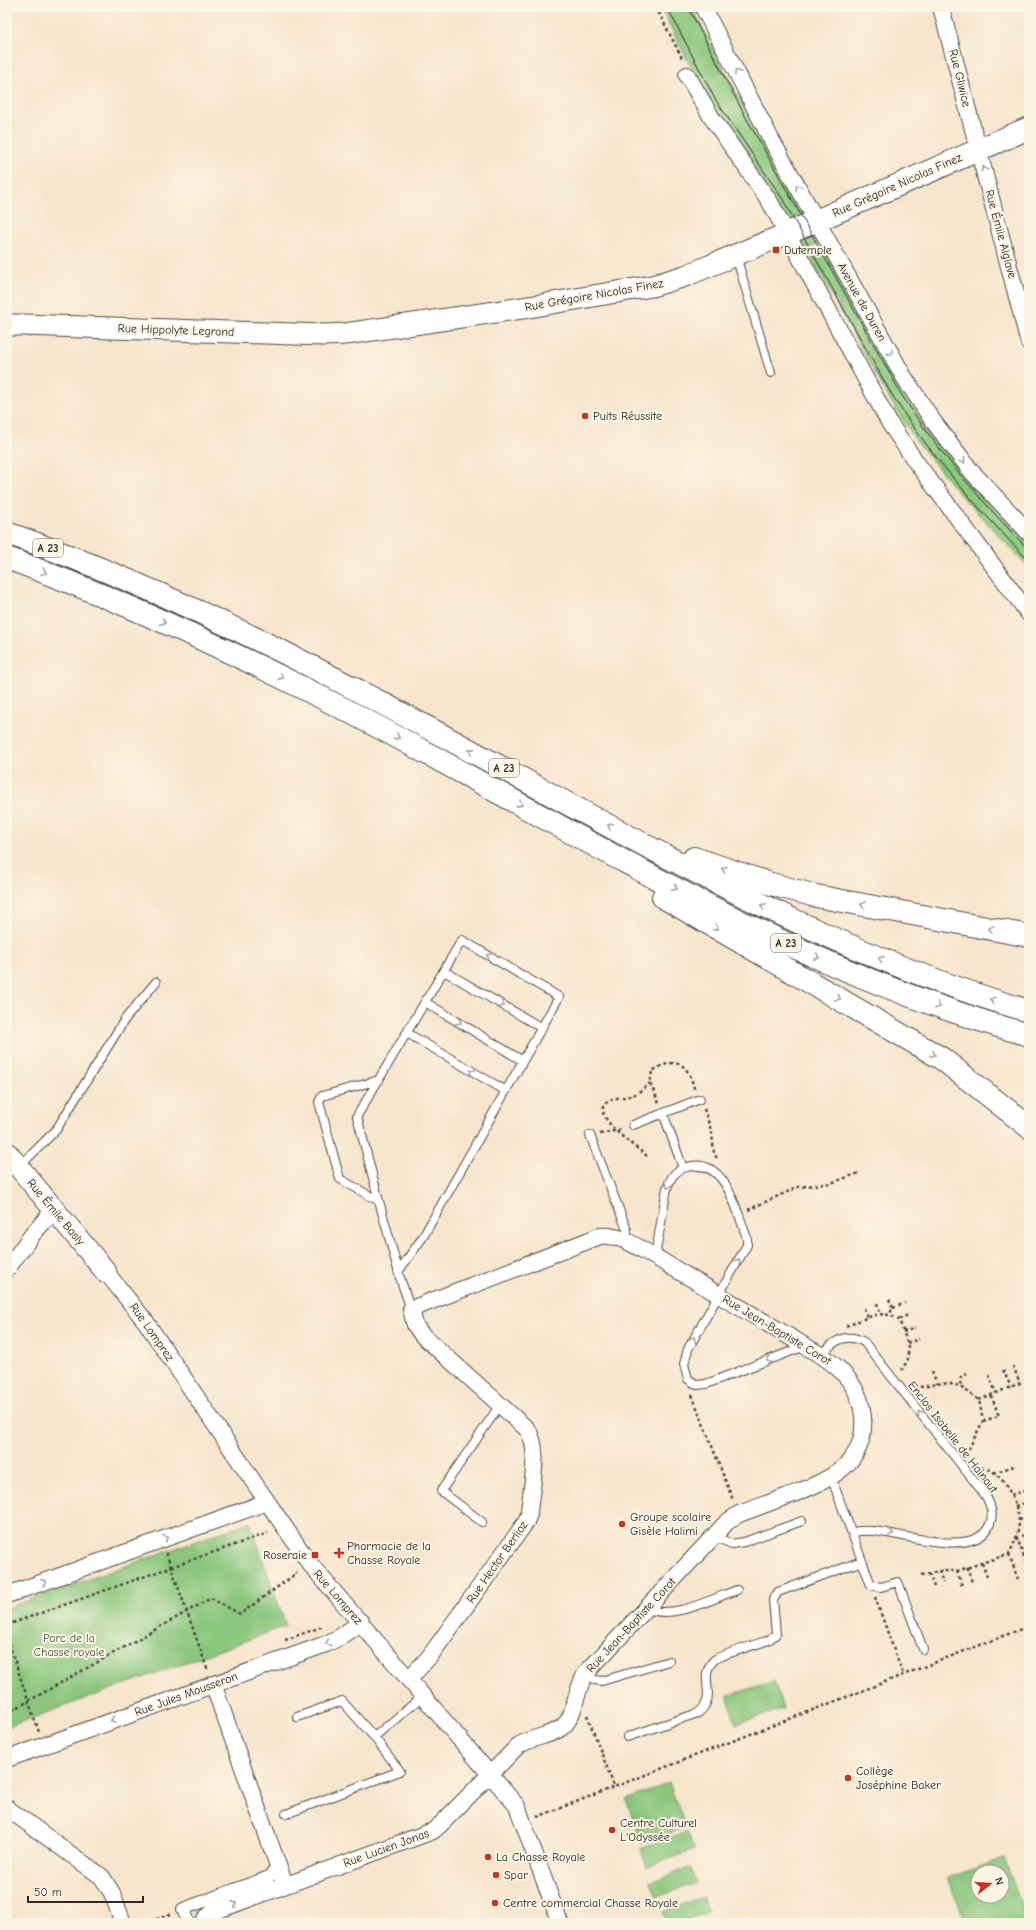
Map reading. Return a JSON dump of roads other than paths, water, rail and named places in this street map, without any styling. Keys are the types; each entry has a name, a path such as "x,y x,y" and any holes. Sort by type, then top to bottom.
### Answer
{"main road":[{"name":"Rue Grégoire Nicolas Finez","path":"786,234 1029,128"},
{"name":"A 23","path":"7,534 118,576 270,645 396,710 631,838 767,908 856,948 942,983 1029,1011"},
{"name":"A 23","path":"7,558 132,608 237,656 383,729 670,885 808,954 920,1000 1029,1035"},
{"path":"555,823 613,868 950,1064 1029,1127"},
{"path":"631,838 796,891 858,905 1029,936"}],"street":[{"name":"Avenue de Duren","path":"704,7 772,141 912,390 972,472 1029,533"},
{"name":"Rue Gliwice","path":"941,7 978,149"},
{"path":"687,75 712,118 768,198 786,234 890,424 916,462 1029,614"},
{"name":"Rue Émile Alglave","path":"978,149 1029,343"},
{"name":"Rue Grégoire Nicolas Finez","path":"345,334 529,307 652,286 685,276 786,234"},
{"name":"Rue Hippolyte Legrand","path":"7,325 316,335 345,334"},
{"name":"Rue Émile Basly","path":"13,1160 106,1272"},
{"path":"7,1268 32,1235 54,1210"},
{"name":"Rue Jean-Baptiste Corot","path":"410,1309 600,1236 614,1235 718,1294 822,1356 839,1368 850,1380 858,1394 863,1414 862,1437 856,1452 845,1466 832,1477 814,1486 732,1518 713,1536 586,1673 577,1689 570,1717 564,1726 555,1732 531,1739 518,1746 490,1774"},
{"name":"Rue Lomprez","path":"106,1272 146,1322 310,1564 517,1806 560,1923"},
{"name":"Rue Hector Berlioz","path":"408,1679 430,1656 528,1518 534,1449 533,1442 526,1429 422,1335 415,1324 410,1309"},
{"path":"7,1595 267,1502"},
{"name":"Rue Jules Mousseron","path":"7,1759 333,1641 360,1622"},
{"path":"213,1684 286,1885"},
{"name":"Rue Lucien Jonas","path":"203,1923 205,1919 213,1912 433,1831 442,1824 490,1774"},
{"path":"7,1808 102,1877 112,1893 123,1923"},
{"path":"188,1923 183,1909 269,1877 278,1865"}],"lane":[{"path":"736,255 771,372"},
{"path":"398,1272 423,1237 559,997 462,940 357,1116 398,1272 410,1309"},
{"path":"444,971 542,1028"},
{"path":"13,1160 56,1130 125,1019 156,982"},
{"path":"425,1002 523,1061"},
{"path":"407,1033 506,1091"},
{"path":"379,1080 322,1096 319,1102 340,1179 379,1201"},
{"path":"633,1125 700,1098"},
{"path":"663,1113 683,1168"},
{"path":"590,1135 627,1230 627,1241"},
{"path":"655,1257 669,1182 675,1173 683,1168 697,1165 709,1168 728,1187 747,1238 747,1245 685,1354 685,1370 688,1379 697,1385 706,1384 805,1346"},
{"name":"Enclos Isabelle de Hainaut","path":"822,1356 829,1346 841,1339 850,1337 864,1342 984,1495 990,1507 991,1521 985,1532 980,1536 966,1542 951,1543 874,1531 852,1532"},
{"path":"482,1522 442,1491 500,1405"},
{"path":"832,1477 871,1585 881,1587 898,1582 923,1649"},
{"path":"713,1536 732,1544 744,1542 802,1521"},
{"path":"627,1737 698,1713 706,1707 709,1694 706,1674 714,1660 769,1640 776,1634 773,1600 778,1592 862,1561"},
{"path":"647,1607 659,1612 675,1611 737,1590"},
{"path":"586,1673 595,1680 602,1681 669,1661"},
{"path":"374,1737 423,1696"},
{"path":"286,1814 400,1771 374,1737 342,1701 297,1717"}],"tram line":[{"path":"667,7 715,99 782,198 889,390 904,414 954,479 1029,561"},
{"path":"688,7 744,114 903,397 962,477 1029,550"}],"place":[{"name":"Dutemple","path":"776,250"},
{"name":"Puits Réussite","path":"585,416"},
{"name":"Groupe scolaire Gisèle Halimi","path":"622,1524"},
{"name":"Pharmacie de la Chasse Royale","path":"339,1553"},
{"name":"Roseraie","path":"315,1555"},
{"name":"Collège Joséphine Baker","path":"848,1778"},
{"name":"Centre Culturel L'Odyssée","path":"612,1830"},
{"name":"La Chasse Royale","path":"488,1857"},
{"name":"Spar","path":"496,1875"},
{"name":"Centre commercial Chasse Royale","path":"495,1903"}],"park label":[{"name":"Parc de la Chasse royale","path":"69,1645"}]}
